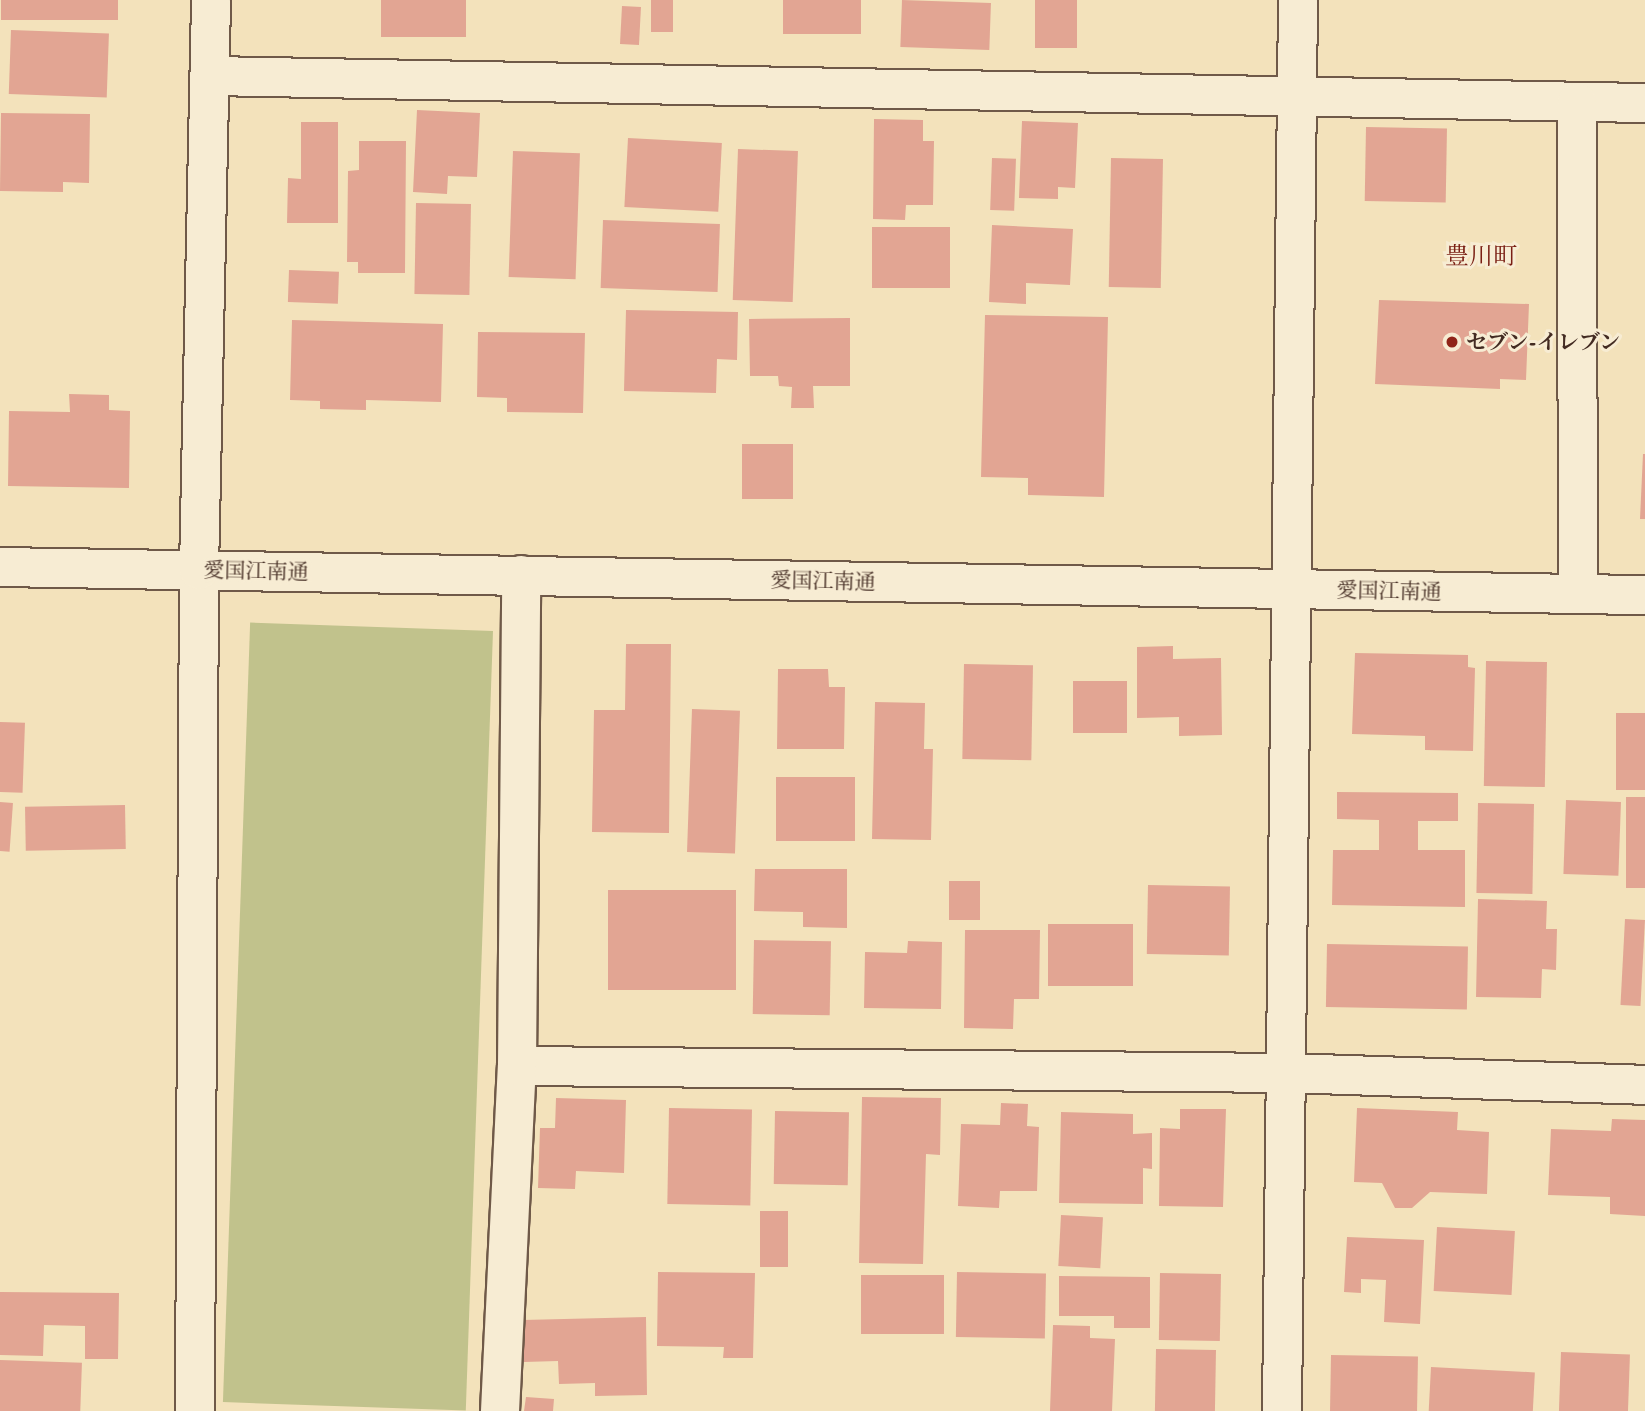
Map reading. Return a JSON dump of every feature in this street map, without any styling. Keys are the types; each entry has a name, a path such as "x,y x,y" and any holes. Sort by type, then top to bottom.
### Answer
{"street":[{"path":"195,1411 199,570 211,0"},
{"path":"1282,1411 1298,0"},
{"path":"211,76 1645,103"},
{"path":"1577,103 1578,594"},
{"name":"愛国江南通","path":"0,567 1645,595"},
{"path":"500,1411 517,1066 521,575"},
{"path":"517,1066 1287,1073 1645,1085"}],"green space":[{"path":"250,623 493,631 466,1411 223,1402"}],"building":[{"path":"1,0 118,0 118,20 1,20"},
{"path":"381,0 466,0 466,37 381,37"},
{"path":"651,0 673,0 673,32 651,32"},
{"path":"783,0 861,0 861,34 783,34"},
{"path":"902,0 991,3 989,50 900,47"},
{"path":"1035,0 1077,0 1077,48 1035,48"},
{"path":"622,6 641,7 639,45 620,44"},
{"path":"11,30 109,33 107,97 9,94"},
{"path":"417,110 480,113 477,177 448,176 447,194 413,192"},
{"path":"1,113 90,114 89,183 63,182 63,192 0,191"},
{"path":"874,119 923,120 923,141 934,141 933,205 906,205 905,220 873,219"},
{"path":"1022,121 1078,123 1075,188 1058,187 1058,199 1019,198"},
{"path":"301,122 338,122 338,223 287,223 288,178 301,179"},
{"path":"1366,127 1447,128 1446,202 1365,201"},
{"path":"628,138 722,143 718,212 624,207"},
{"path":"359,141 406,141 405,273 358,273 358,262 347,262 348,171 359,170"},
{"path":"738,149 798,151 793,302 733,300"},
{"path":"513,151 580,153 576,279 509,277"},
{"path":"992,158 1016,159 1014,211 990,210"},
{"path":"1111,158 1163,159 1161,288 1109,287"},
{"path":"416,203 471,204 469,295 414,294"},
{"path":"603,220 720,224 718,292 601,288"},
{"path":"992,225 1073,229 1070,285 1026,283 1026,304 989,302"},
{"path":"872,227 950,227 950,288 872,288"},
{"path":"289,270 339,272 338,304 288,302"},
{"name":"セブン-イレブン","path":"1379,300 1529,304 1526,380 1500,379 1500,389 1375,384"},
{"path":"626,310 738,312 737,360 717,359 716,393 624,391"},
{"path":"985,315 1108,317 1104,497 1028,495 1028,478 981,477"},
{"path":"850,318 850,386 813,386 814,408 791,408 792,387 779,386 778,376 750,376 749,319"},
{"path":"292,320 443,324 441,402 366,400 366,410 320,409 320,401 290,400"},
{"path":"478,332 585,333 583,413 507,412 507,398 477,397"},
{"path":"69,394 109,395 109,410 130,411 129,488 8,486 9,411 70,412"},
{"path":"742,444 793,444 793,499 742,499"},
{"path":"1643,454 1645,519 1640,519"},
{"path":"626,644 671,644 669,833 592,832 594,710 625,710"},
{"path":"1173,646 1173,659 1221,658 1222,735 1179,736 1179,717 1137,718 1137,647"},
{"path":"1355,653 1468,655 1468,667 1475,668 1473,751 1425,750 1425,736 1352,734"},
{"path":"1486,661 1547,662 1545,787 1484,786"},
{"path":"964,664 1033,665 1031,760 962,759"},
{"path":"778,669 828,669 829,687 845,687 844,749 777,749"},
{"path":"1073,681 1127,681 1127,733 1073,733"},
{"path":"875,702 925,703 924,749 933,749 931,840 872,839"},
{"path":"692,709 740,711 735,854 687,852"},
{"path":"1616,713 1645,713 1645,790 1616,790"},
{"path":"0,722 25,723 23,793 0,792"},
{"path":"776,777 855,777 855,841 776,841"},
{"path":"1337,792 1458,793 1458,821 1418,821 1418,850 1465,850 1465,907 1332,905 1333,850 1379,850 1379,820 1337,819"},
{"path":"1626,797 1645,797 1645,888 1626,888"},
{"path":"1566,800 1621,802 1618,876 1563,874"},
{"path":"0,802 13,803 10,852 0,851"},
{"path":"1478,803 1534,804 1532,894 1476,893"},
{"path":"125,805 126,849 26,851 25,807"},
{"path":"755,869 847,869 847,928 803,927 803,912 754,911"},
{"path":"949,881 980,881 980,920 949,920"},
{"path":"1148,885 1230,886 1229,955 1147,954"},
{"path":"608,890 736,890 736,990 608,990"},
{"path":"1478,899 1547,901 1546,929 1557,929 1556,970 1542,969 1541,998 1476,997"},
{"path":"1625,919 1645,920 1640,1006 1620,1005"},
{"path":"1048,924 1133,924 1133,986 1048,986"},
{"path":"965,930 1040,930 1039,999 1014,999 1013,1029 964,1028"},
{"path":"754,940 831,941 830,1015 753,1014"},
{"path":"908,941 942,942 941,1009 864,1008 865,952 907,953"},
{"path":"1327,944 1468,946 1467,1009 1326,1007"},
{"path":"862,1097 941,1098 940,1155 926,1154 923,1264 859,1263"},
{"path":"556,1098 626,1100 624,1173 576,1171 575,1189 538,1188 540,1128 555,1128"},
{"path":"1001,1103 1028,1104 1027,1126 1039,1127 1037,1191 1000,1191 999,1208 958,1206 961,1124 1000,1125"},
{"path":"669,1108 752,1109 750,1205 667,1204"},
{"path":"1357,1108 1458,1112 1457,1130 1489,1132 1487,1194 1430,1192 1412,1208 1395,1208 1382,1183 1354,1182"},
{"path":"1180,1109 1226,1109 1223,1207 1159,1206 1160,1128 1180,1129"},
{"path":"775,1111 849,1112 848,1185 774,1184"},
{"path":"1061,1112 1133,1114 1133,1134 1152,1133 1152,1169 1143,1168 1143,1204 1059,1203"},
{"path":"1612,1119 1645,1120 1645,1216 1610,1214 1610,1197 1548,1195 1551,1129 1611,1131"},
{"path":"760,1211 788,1211 788,1267 760,1267"},
{"path":"1061,1215 1103,1217 1100,1268 1058,1266"},
{"path":"1437,1227 1515,1231 1512,1295 1434,1291"},
{"path":"1347,1237 1424,1240 1420,1324 1384,1322 1386,1280 1361,1279 1361,1293 1344,1292"},
{"path":"658,1272 755,1273 753,1358 723,1358 724,1347 657,1346"},
{"path":"957,1272 1046,1274 1045,1339 956,1337"},
{"path":"1160,1273 1221,1274 1220,1341 1159,1340"},
{"path":"861,1275 944,1275 944,1334 861,1334"},
{"path":"1059,1276 1150,1277 1150,1328 1114,1328 1114,1316 1059,1316"},
{"path":"0,1292 119,1293 118,1359 85,1359 85,1326 44,1325 43,1356 0,1355"},
{"path":"646,1317 647,1395 595,1396 595,1383 559,1384 558,1361 524,1362 523,1320"},
{"path":"1053,1325 1090,1326 1090,1338 1115,1339 1112,1411 1050,1411"},
{"path":"1156,1349 1216,1350 1215,1411 1155,1411"},
{"path":"1561,1352 1630,1354 1628,1411 1559,1411"},
{"path":"1331,1355 1418,1357 1417,1411 1330,1411"},
{"path":"0,1360 82,1363 80,1411 0,1411"},
{"path":"1431,1367 1535,1372 1533,1411 1429,1411"},
{"path":"526,1397 554,1399 553,1411 524,1411"}],"place":[{"name":"セブン-イレブン","path":"1452,342"}],"district":[{"name":"豊川町","path":"1481,257"}]}
